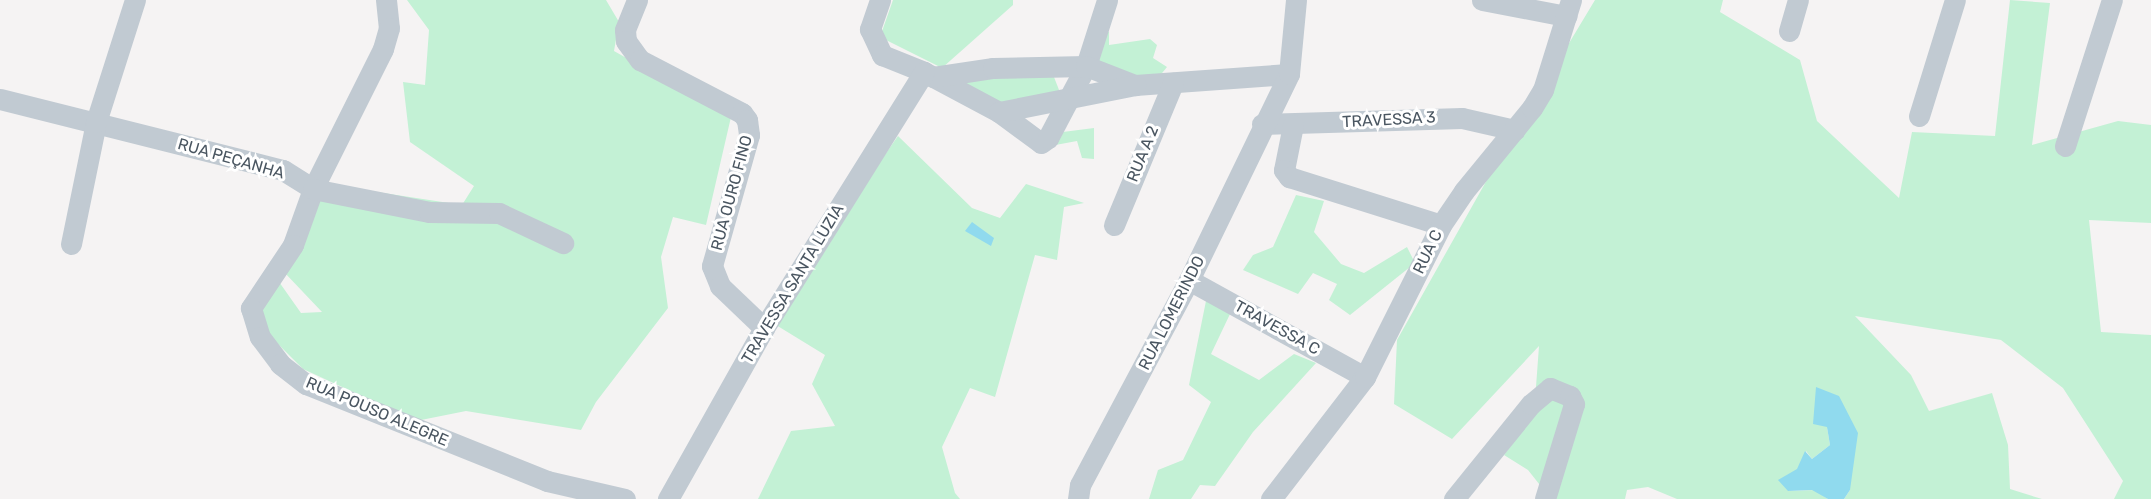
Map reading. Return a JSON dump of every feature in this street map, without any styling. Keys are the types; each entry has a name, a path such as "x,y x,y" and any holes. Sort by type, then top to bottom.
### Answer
{"street":[{"path":"71,244 96,122 135,0"},
{"name":"RUA POUSO ALEGRE","path":"386,0 388,28 383,49 313,189 293,245 251,308 260,337 280,364 306,384 430,436 547,481 625,499"},
{"name":"RUA OURO FINO","path":"637,0 626,30 626,41 640,60 742,113 747,120 749,135 712,266 720,286 764,328"},
{"path":"880,0 870,29 876,49 999,112 1037,142 1045,141 1086,66 1107,0"},
{"path":"999,112 1135,85 1289,75 1296,0"},
{"path":"1482,0 1569,8"},
{"path":"1789,31 1798,0"},
{"path":"1919,116 1955,0"},
{"path":"2065,146 2112,0"},
{"name":"RUA C","path":"1271,499 1365,377 1441,225 1543,90 1569,8"},
{"path":"929,75 993,68 1086,66 1135,85"},
{"name":"TRAVESSA SANTA LUZIA","path":"668,499 764,328 929,75"},
{"name":"RUA LOMERINDO","path":"1078,499 1080,485 1189,280 1262,124 1289,75"},
{"name":"RUA A 2","path":"1114,225 1173,83"},
{"name":"RUA PEÇANHA","path":"0,99 283,170 313,189 429,212 499,213 563,243"},
{"name":"TRAVESSA 3","path":"1262,124 1293,125 1462,118 1515,130"},
{"path":"1293,125 1284,170 1289,177 1441,225"},
{"name":"TRAVESSA C","path":"1189,280 1365,377"},
{"path":"1454,499 1544,389 1557,388 1574,404 1545,499"}],"green space":[{"path":"407,0 606,0 619,22 614,51 731,117 706,225 673,217 661,257 668,308 596,402 581,430 466,411 416,421 303,369 267,333 259,309 277,279 301,313 322,312 284,272 318,196 377,192 462,205 474,186 410,142 403,82 425,85 429,30"},
{"path":"893,0 1013,0 1013,5 942,68 880,37"},
{"path":"1595,0 1723,0 1720,12 1800,60 1817,121 1899,198 1912,132 1995,136 2010,0 2050,3 2032,145 2118,121 2151,125 2151,223 2089,220 2101,332 2151,335 2151,499 2114,499 2123,481 2063,388 2001,340 1855,316 1911,375 1929,411 1992,393 2008,445 2010,489 2042,499 1844,499 1850,490 1827,427 1830,445 1812,459 1806,451 1788,491 1815,490 1828,499 1677,499 1648,487 1627,490 1625,499 1551,499 1528,470 1504,455 1534,414 1539,346 1452,439 1394,404 1397,340 1488,178"},
{"path":"1103,29 1109,32 1109,45 1150,39 1157,45 1153,58 1167,67 1158,78 1135,85 1091,62"},
{"path":"1052,72 1061,95 999,105 950,81"},
{"path":"1094,128 1094,159 1082,158 1077,141 1050,146 1055,133"},
{"path":"898,136 972,208 1000,218 1026,184 1084,203 1064,207 1057,260 1035,255 995,397 970,388 942,447 955,493 960,499 758,499 791,431 835,426 812,384 825,355 776,325 830,243 853,200"},
{"path":"1296,195 1324,201 1314,232 1341,264 1364,273 1407,247 1415,263 1350,315 1329,300 1337,284 1313,273 1298,294 1243,270 1253,255 1273,247"},
{"path":"1207,296 1230,314 1211,354 1259,380 1294,354 1316,363 1253,432 1215,486 1200,485 1191,499 1149,499 1158,470 1183,460 1211,402 1189,385"}],"water":[{"path":"972,222 994,238 991,246 965,231"},
{"path":"1816,387 1839,396 1858,433 1850,490 1844,499 1828,499 1812,490 1788,491 1778,480 1797,469 1805,451 1812,459 1830,445 1827,427 1813,424"}]}
